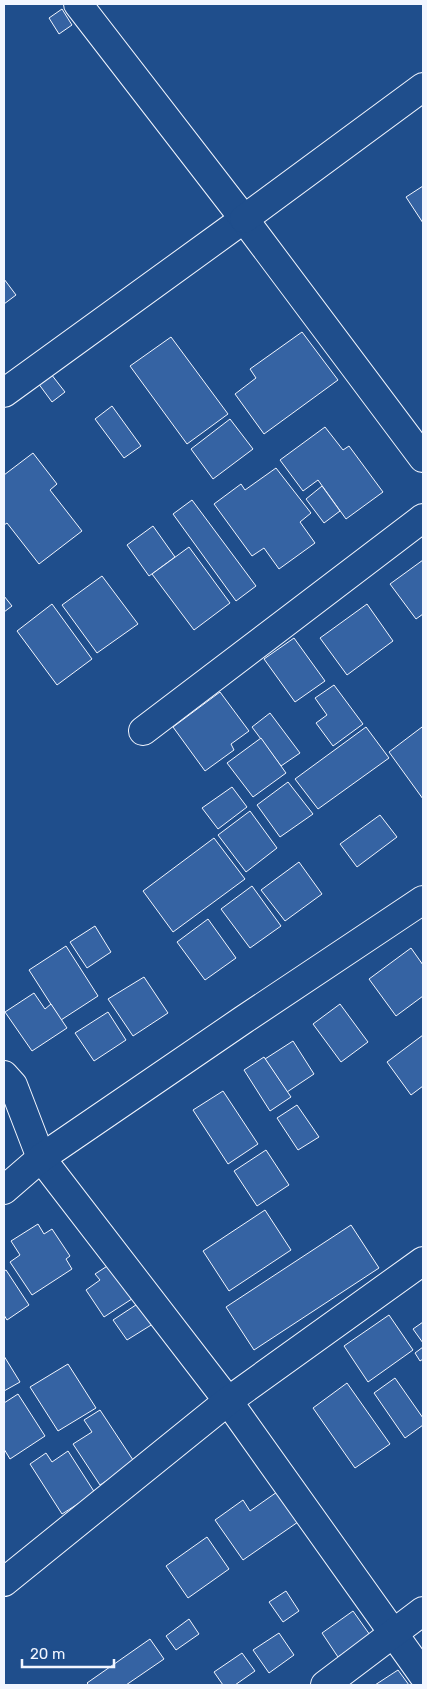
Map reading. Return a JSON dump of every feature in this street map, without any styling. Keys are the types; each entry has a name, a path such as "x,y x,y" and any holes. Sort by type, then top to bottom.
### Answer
{"street":[{"path":"78,4 244,219 423,458"},
{"path":"4,394 423,87"},
{"path":"143,731 423,518"},
{"path":"4,1190 41,1158 251,1014 423,900"},
{"path":"4,1075 12,1085 41,1158 228,1401 423,1675"},
{"path":"4,1582 228,1401 423,1262"},
{"path":"325,1685 423,1611"}],"building":[{"path":"62,9 72,25 59,34 49,18"},
{"path":"423,186 423,223 406,197"},
{"path":"4,279 16,295 4,304"},
{"path":"302,332 338,380 264,434 235,394 256,378 250,369"},
{"path":"171,337 228,414 187,444 130,366"},
{"path":"51,374 65,392 52,402 38,383"},
{"path":"112,406 141,446 124,458 95,419"},
{"path":"230,419 253,449 213,479 191,449"},
{"path":"325,427 343,450 349,446 383,492 346,519 318,480 303,491 280,460"},
{"path":"33,453 57,484 50,490 82,531 39,564 7,523 4,525 4,475"},
{"path":"276,468 311,513 300,522 315,543 279,569 264,548 252,556 214,504 241,484 245,490"},
{"path":"322,486 340,511 324,523 306,499"},
{"path":"192,500 256,586 236,601 173,514"},
{"path":"153,526 175,557 149,576 127,545"},
{"path":"189,547 230,603 194,630 152,574"},
{"path":"423,560 423,614 416,619 390,584"},
{"path":"102,576 138,624 97,653 62,605"},
{"path":"4,596 12,606 4,612"},
{"path":"52,604 92,659 57,685 17,631"},
{"path":"367,604 393,641 347,675 320,638"},
{"path":"294,638 325,681 295,702 264,659"},
{"path":"334,685 363,724 333,746 316,723 327,715 315,698"},
{"path":"220,692 249,731 231,744 234,750 205,771 173,727"},
{"path":"270,713 300,753 281,766 252,727"},
{"path":"366,727 389,758 318,809 295,779"},
{"path":"422,727 423,729 423,799 389,752"},
{"path":"261,738 286,773 253,797 227,763"},
{"path":"288,782 313,814 280,837 257,805"},
{"path":"232,787 247,807 218,829 202,808"},
{"path":"250,811 277,848 246,872 218,835"},
{"path":"380,815 397,837 357,867 340,844"},
{"path":"214,838 245,879 173,932 143,891"},
{"path":"299,862 322,894 285,921 261,890"},
{"path":"252,886 281,926 250,948 221,909"},
{"path":"208,919 236,958 205,980 177,942"},
{"path":"95,926 111,952 87,968 70,942"},
{"path":"66,946 98,996 61,1020 29,970"},
{"path":"411,948 423,965 423,996 396,1016 369,979"},
{"path":"144,977 168,1013 133,1036 108,999"},
{"path":"34,993 45,1009 51,1004 67,1028 32,1051 5,1012"},
{"path":"340,1004 368,1042 341,1062 313,1024"},
{"path":"108,1012 126,1040 94,1061 75,1033"},
{"path":"423,1035 423,1086 411,1095 387,1062"},
{"path":"293,1041 314,1074 287,1092 265,1059"},
{"path":"264,1057 291,1097 270,1111 244,1070"},
{"path":"223,1091 258,1144 228,1164 193,1110"},
{"path":"297,1105 319,1137 298,1150 277,1118"},
{"path":"266,1150 289,1185 257,1206 234,1171"},
{"path":"265,1210 291,1250 229,1291 203,1251"},
{"path":"38,1224 44,1234 52,1229 70,1256 66,1259 72,1269 32,1295 10,1262 20,1255 11,1241"},
{"path":"351,1225 379,1268 254,1350 226,1307"},
{"path":"115,1261 138,1295 104,1317 86,1290 100,1280 95,1274"},
{"path":"6,1270 29,1305 7,1320 4,1315 4,1271"},
{"path":"142,1301 156,1322 127,1340 113,1320"},
{"path":"389,1315 413,1350 368,1382 344,1346"},
{"path":"423,1322 423,1343 413,1329"},
{"path":"423,1347 423,1359 420,1361 415,1353"},
{"path":"4,1356 20,1382 4,1391"},
{"path":"68,1364 96,1408 58,1431 30,1387"},
{"path":"395,1378 423,1418 423,1425 405,1438 374,1393"},
{"path":"347,1383 390,1444 355,1468 313,1408"},
{"path":"18,1394 45,1436 10,1459 4,1449 4,1403"},
{"path":"100,1410 135,1463 100,1485 73,1444 92,1432 84,1420"},
{"path":"68,1451 95,1493 62,1514 30,1464 46,1453 52,1462"},
{"path":"277,1492 298,1522 243,1560 215,1520 243,1500 250,1511"},
{"path":"207,1537 229,1569 188,1598 166,1566"},
{"path":"286,1591 299,1611 283,1622 269,1602"},
{"path":"353,1611 370,1635 338,1657 322,1633"},
{"path":"189,1619 199,1634 176,1650 166,1636"},
{"path":"279,1633 294,1655 269,1673 253,1650"},
{"path":"150,1639 164,1659 126,1685 89,1685 87,1683"},
{"path":"242,1653 255,1671 235,1685 223,1685 214,1672"},
{"path":"398,1670 409,1685 375,1685"}]}
